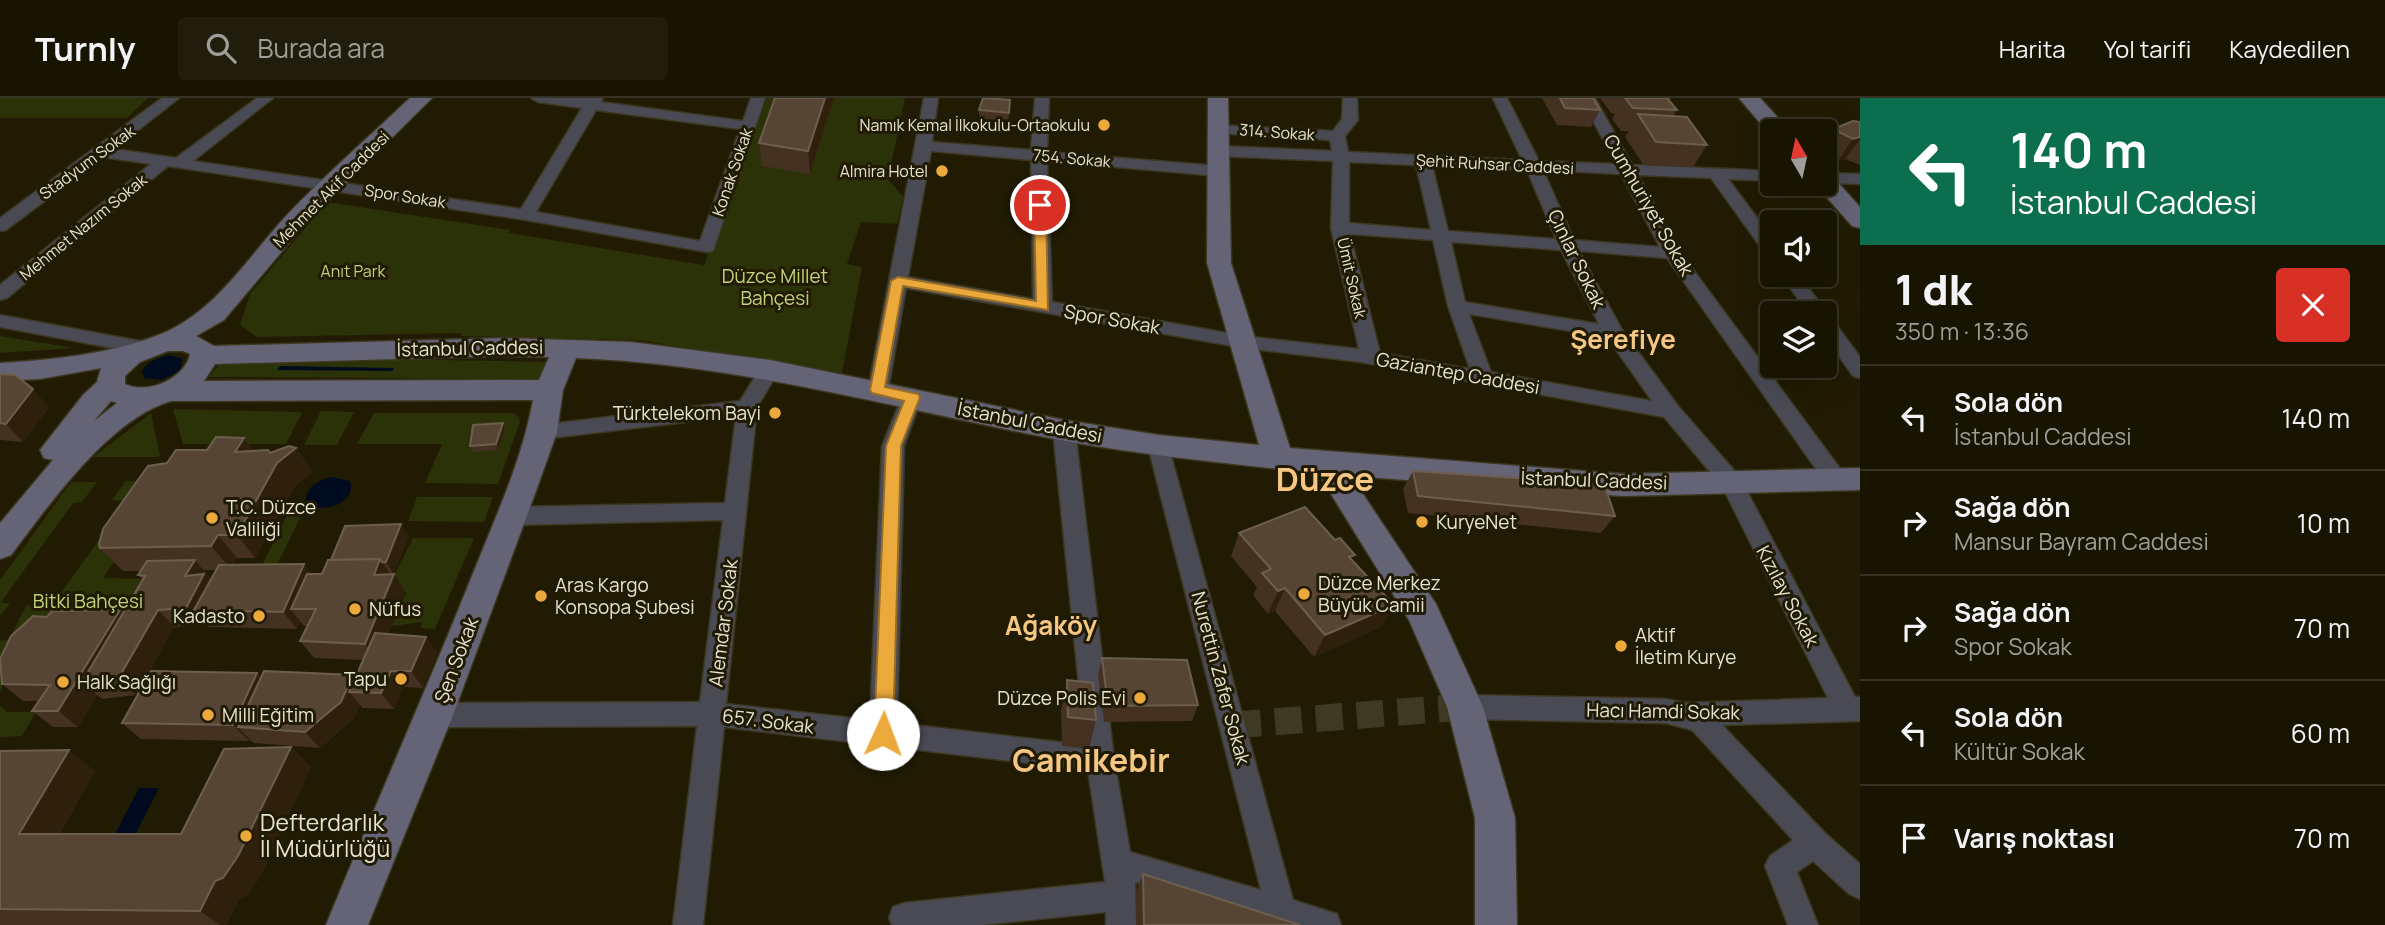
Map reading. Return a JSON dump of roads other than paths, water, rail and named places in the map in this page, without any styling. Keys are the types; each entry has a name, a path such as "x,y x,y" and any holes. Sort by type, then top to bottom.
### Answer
{"main road":[{"name":"Mehmet Akif Caddesi","path":"215,314 297,219 422,98"},
{"path":"1218,98 1219,263 1278,458"},
{"path":"1749,98 1768,119"},
{"path":"1838,195 1860,221"},
{"path":"0,519 111,383 114,371 149,347 215,314"},
{"path":"0,546 61,468 94,435 116,416 192,377 200,368 215,314"},
{"path":"0,372 40,369 186,342 197,345 204,354"},
{"name":"İstanbul Caddesi","path":"204,354 567,347 631,351 770,369 1064,430 1159,446 1327,463 1623,485 1848,479"},
{"name":"Şen Sokak","path":"347,925 435,715 512,516 542,432 549,390 567,347"},
{"path":"40,369 111,383 121,394 549,390"},
{"path":"1327,463 1424,614 1465,707 1495,818 1496,925"}],"street":[{"name":"Stadyum Sokak","path":"0,226 103,152 172,98"},
{"name":"Mehmet Nazım Sokak","path":"0,293 173,161 266,98"},
{"path":"538,98 594,102 748,125"},
{"name":"Konak Sokak","path":"707,247 758,98"},
{"path":"877,390 931,98"},
{"path":"1042,98 1039,154 1043,307"},
{"path":"1337,135 1350,120 1350,98"},
{"path":"1500,98 1533,165"},
{"name":"Cumhuriyet Sokak","path":"1588,98 1672,253 1848,479"},
{"path":"526,215 594,102"},
{"name":"314. Sokak","path":"1218,128 1318,136 1337,135"},
{"path":"1838,134 1860,135"},
{"name":"Ümit Sokak","path":"1337,135 1341,156 1340,228 1371,358"},
{"name":"754. Sokak","path":"924,146 1039,154 1218,161"},
{"name":"Spor Sokak","path":"103,152 526,215 707,247"},
{"name":"Şehit Ruhsar Caddesi","path":"1218,161 1341,156 1760,176"},
{"path":"1423,160 1438,234 1457,306 1483,377"},
{"name":"Çınlar Sokak","path":"1533,165 1566,243 1613,332 1671,411 1731,482"},
{"path":"1716,174 1760,234"},
{"path":"1838,180 1860,179"},
{"path":"1340,228 1672,253"},
{"name":"Spor Sokak","path":"898,281 1244,342"},
{"path":"1457,306 1613,332"},
{"path":"0,321 149,347"},
{"path":"1837,339 1860,371"},
{"name":"Gaziantep Caddesi","path":"1244,342 1371,358 1671,411"},
{"name":"Alemdar Sokak","path":"688,925 747,407 770,369"},
{"path":"883,734 893,446 912,397"},
{"path":"542,432 747,407"},
{"path":"904,918 1121,910 1100,759 1064,430"},
{"name":"Nurettin Zafer Sokak","path":"1159,446 1280,910"},
{"name":"Kızılay Sokak","path":"1731,482 1762,547 1853,709"},
{"path":"512,516 736,512"},
{"name":"Hacı Hamdi Sokak","path":"1465,707 1666,711 1685,715 1853,709"},
{"name":"657. Sokak","path":"435,715 712,714 1100,759"},
{"path":"1685,715 1701,722 1815,843 1860,884"},
{"path":"1803,925 1780,866 1815,843"},
{"path":"1116,862 1326,925"}],"water":[{"path":"169,355 183,359 180,371 162,380 144,378 142,371 147,365"},
{"path":"280,366 394,368 392,371 277,370"},
{"path":"332,477 350,481 349,495 331,507 309,505 306,501 308,491 318,482"},
{"path":"139,788 159,788 135,835 114,836"}],"tunnel":[{"path":"1234,725 1465,707"}],"place":[{"name":"Namık Kemal İlkokulu-Ortaokulu","path":"1104,125"},
{"name":"Almira Hotel","path":"942,171"},
{"name":"Türktelekom Bayi","path":"775,413"},
{"name":"T.C. Düzce Valiliği","path":"212,518"},
{"name":"KuryeNet","path":"1422,522"},
{"name":"Düzce Merkez Büyük Camii","path":"1304,594"},
{"name":"Aras Kargo Konsopa Şubesi","path":"541,596"},
{"name":"Nüfus","path":"355,609"},
{"name":"Kadasto","path":"259,616"},
{"name":"Aktif İletim Kurye","path":"1621,646"},
{"name":"Tapu","path":"401,679"},
{"name":"Halk Sağlığı","path":"63,682"},
{"name":"Düzce Polis Evi","path":"1140,698"},
{"name":"Milli Eğitim","path":"208,715"},
{"name":"Defterdarlık İl Müdürlüğü","path":"246,836"}],"district":[{"name":"Şerefiye","path":"1623,340"},
{"name":"Düzce","path":"1325,479"},
{"name":"Ağaköy","path":"1051,626"},
{"name":"Camikebir","path":"1091,761"}],"park label":[{"name":"Anıt Park","path":"353,271"},
{"name":"Düzce Millet Bahçesi","path":"775,287"},
{"name":"Bitki Bahçesi","path":"88,601"}]}
